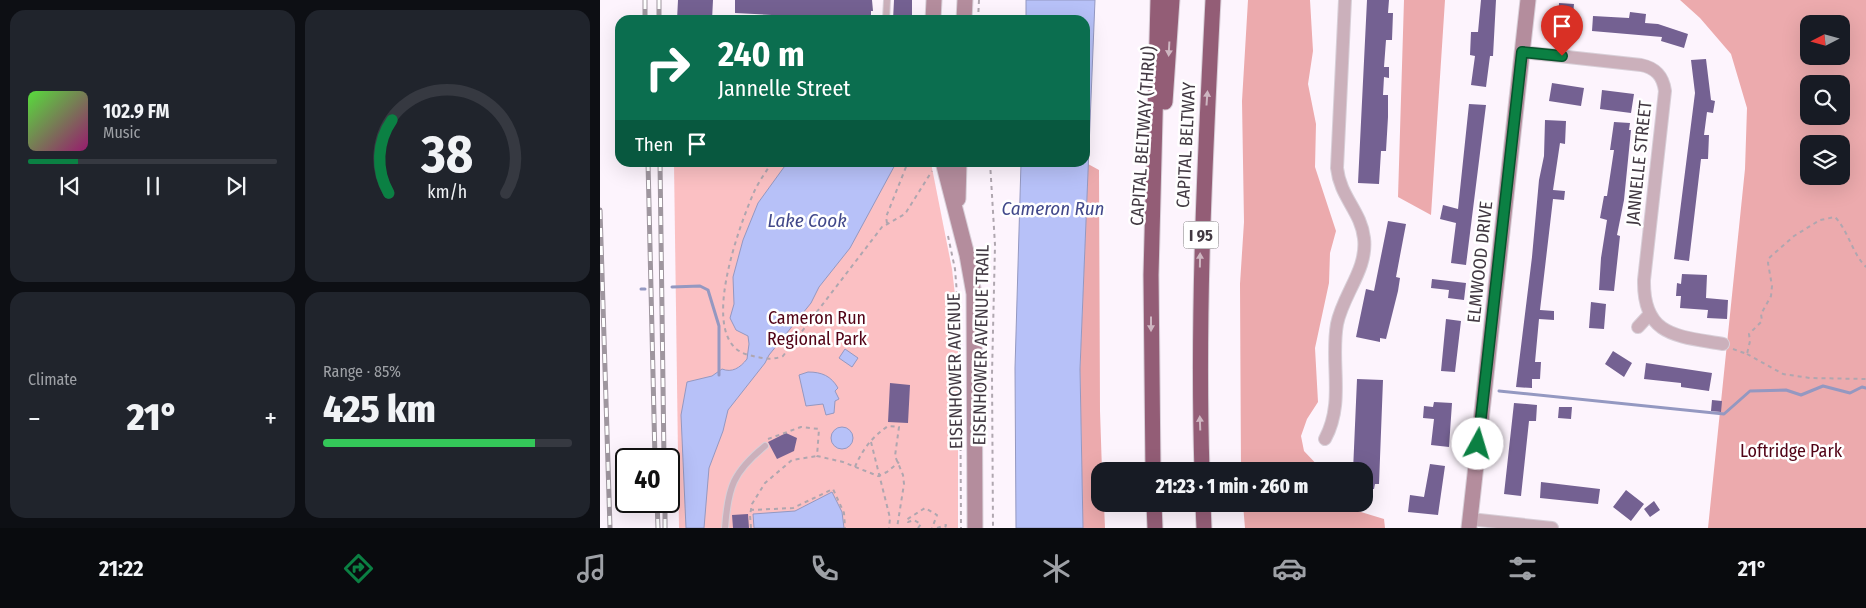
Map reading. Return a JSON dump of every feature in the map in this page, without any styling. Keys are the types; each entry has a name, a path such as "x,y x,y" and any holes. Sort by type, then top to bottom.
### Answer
{"highway":[{"path":"1153,462 1151,275 1158,0"},
{"name":"CAPITAL BELTWAY (THRU)","path":"1151,275 1172,0"},
{"name":"CAPITAL BELTWAY","path":"1202,462 1199,345 1201,226 1213,0"},
{"path":"1154,512 1155,528"},
{"path":"1203,512 1204,528"}],"street":[{"path":"933,15 934,0"},
{"path":"964,15 966,0"},
{"path":"1325,439 1333,425 1336,410 1334,350 1338,322 1346,297 1361,266 1364,247 1362,227 1342,192 1337,168 1345,0"},
{"name":"ELMWOOD DRIVE","path":"1470,524 1528,0"},
{"name":"JANNELLE STREET","path":"1522,52 1641,65 1650,67 1661,77 1665,91 1644,280 1645,302 1649,315"},
{"name":"EISENHOWER AVENUE","path":"938,167 957,215 970,272 975,319 975,528"},
{"name":"EISENHOWER AVENUE","path":"957,215 959,167"},
{"path":"1638,327 1649,315 1666,331 1679,336 1723,344"},
{"path":"1470,524 1552,528"}],"lane":[{"path":"886,15 887,0"},
{"path":"725,528 729,491 735,475 750,458 765,446"}],"path":[{"path":"978,15 979,0"},
{"path":"769,167 755,190 732,250 727,272 724,302 726,326 732,345 747,355 767,360 783,356 887,223 905,214 937,167"},
{"path":"887,223 886,216 906,167"},
{"path":"935,178 938,167"},
{"name":"EISENHOWER AVENUE TRAIL","path":"990,167 995,245 992,374 993,528"},
{"path":"1747,354 1750,341 1749,334 1762,321 1761,314 1771,296 1772,286 1768,263 1769,258 1794,236 1820,220 1835,217 1844,226 1858,259 1866,267"},
{"path":"947,234 959,302 961,528"},
{"path":"1723,344 1747,354 1783,374 1810,378 1866,379"},
{"path":"855,467 863,448 878,433 888,426 899,427 895,456 899,462 904,484 897,528"},
{"path":"765,446 767,439 801,427 820,429 817,456"},
{"path":"871,442 890,518 890,528"},
{"path":"751,528 750,510 752,504 765,483 792,460 817,456 878,476 887,472 899,462"},
{"path":"750,510 793,508 833,489 844,513 845,528"},
{"path":"918,528 921,524 914,520 908,522 906,520 925,508 937,515 932,528"},
{"path":"937,528 946,525 945,528"}],"green space":[{"path":"1248,0 1310,0 1313,51 1308,84 1316,124 1315,167 1336,231 1330,253 1329,283 1315,348 1318,402 1307,419 1301,436 1304,451 1314,462 1241,462 1240,284 1244,222 1242,101"},
{"path":"1404,0 1445,0 1431,215 1398,197"},
{"name":"Loftridge Park","path":"1680,0 1866,0 1866,528 1708,528 1745,169 1747,108 1731,54 1700,18"},
{"path":"1090,165 1099,170 1102,462 1091,462 1091,512 1104,512 1105,528 1083,528 1080,369 1088,167"},
{"name":"Cameron Run Regional Park","path":"674,167 932,167 952,269 958,321 958,528 679,528 680,448 678,448"},
{"path":"1244,512 1361,512 1384,519 1385,528 1245,528"}],"water":[{"name":"Cameron Run","path":"1026,0 1095,0 1090,123 1090,15 1026,15"},
{"name":"Lake Cook","path":"784,167 894,167 850,248 819,287 811,303 728,410 723,431 709,468 704,528 686,528 681,415 687,382 712,376 722,369 736,369 747,359 748,336 736,330 730,318 734,304 733,277 743,240 758,203"},
{"name":"Cameron Run","path":"1021,167 1088,167 1080,369 1083,528 1016,528 1015,368"},
{"path":"845,349 858,358 852,367 839,358"},
{"path":"808,372 826,376 838,388 835,391 839,399 835,401 834,413 826,415 823,404 806,406 799,375"},
{"path":"842,427 850,430 853,438 850,446 842,449 834,446 831,438 834,430"},
{"path":"832,492 842,512 844,528 754,528 753,514 795,511"}],"building":[{"path":"678,0 713,0 712,15 677,15"},
{"path":"735,0 872,0 873,11 871,11 871,15 735,13"},
{"path":"894,0 912,0 912,15 893,15"},
{"path":"1367,0 1389,0 1388,13 1393,13 1392,40 1386,40 1384,67 1389,67 1389,78 1384,77 1383,95 1388,95 1388,117 1386,151 1381,151 1379,184 1358,183"},
{"path":"1481,0 1496,0 1493,56 1490,56 1486,87 1471,85 1475,56 1470,55 1471,32 1478,32"},
{"path":"1559,3 1574,4 1572,25 1558,24"},
{"path":"1630,12 1646,14 1645,23 1658,24 1688,34 1684,48 1661,41 1662,37 1592,31 1593,16 1629,18"},
{"path":"1706,59 1711,100 1715,101 1713,113 1707,112 1704,135 1709,135 1708,159 1701,159 1689,261 1674,259 1695,93 1691,60"},
{"path":"1552,83 1584,88 1581,106 1549,101"},
{"path":"1602,90 1634,94 1631,113 1600,109"},
{"path":"1469,104 1486,105 1466,265 1451,263 1456,223 1440,219 1443,205 1458,209"},
{"path":"1545,120 1566,121 1565,144 1560,143 1553,190 1565,191 1564,200 1553,199 1540,310 1554,311 1554,320 1539,319 1535,362 1541,362 1540,379 1532,379 1532,388 1516,387 1532,257 1539,180 1544,156"},
{"path":"1614,122 1630,123 1629,130 1631,130 1624,200 1617,235 1620,236 1614,291 1599,290 1601,258 1607,220 1600,218 1604,196 1607,196 1614,150 1610,150"},
{"path":"1388,221 1406,224 1396,277 1400,278 1398,291 1386,339 1380,338 1380,342 1356,337 1366,289 1374,291"},
{"path":"1682,274 1707,275 1706,298 1728,300 1727,319 1707,318 1708,310 1680,308 1681,296 1676,296 1677,283 1681,284"},
{"path":"1432,279 1466,283 1464,300 1448,298 1449,290 1431,288"},
{"path":"1591,302 1606,304 1604,329 1589,328"},
{"path":"1446,319 1461,321 1455,372 1441,371"},
{"path":"1613,351 1632,363 1624,377 1605,364"},
{"path":"1646,363 1712,373 1709,391 1681,387 1681,383 1644,379"},
{"path":"1357,379 1383,380 1379,484 1375,484 1374,489 1373,462 1353,462"},
{"path":"890,383 910,385 908,423 888,422"},
{"path":"1712,400 1722,401 1721,412 1711,411"},
{"path":"1434,402 1452,403 1449,447 1431,445 1434,419 1423,418 1424,406 1433,407"},
{"path":"1514,403 1537,405 1536,421 1529,421 1521,496 1504,494"},
{"path":"1559,407 1572,407 1571,419 1558,418"},
{"path":"786,433 797,438 794,451 777,459 768,442"},
{"path":"1430,464 1445,466 1438,515 1408,512 1410,495 1424,497"},
{"path":"1541,482 1600,489 1598,504 1540,498"},
{"path":"1626,490 1644,504 1631,521 1613,507"},
{"path":"1654,501 1660,510 1650,517 1644,509"},
{"path":"748,514 749,528 733,528 732,515"}],"waterway":[{"path":"672,287 700,286 708,290 719,326 719,375"},
{"path":"1499,391 1724,414 1750,391 1786,390 1801,395 1823,386 1850,393 1862,387 1866,388"}],"railway":[{"path":"645,0 645,15"},
{"path":"659,0 659,15"},
{"path":"648,167 655,448"},
{"path":"660,167 664,448"},
{"path":"600,210 610,528"},
{"path":"657,513 658,528"},
{"path":"665,513 665,528"}],"route":[{"path":"1478,444 1522,52 1562,56"}]}
